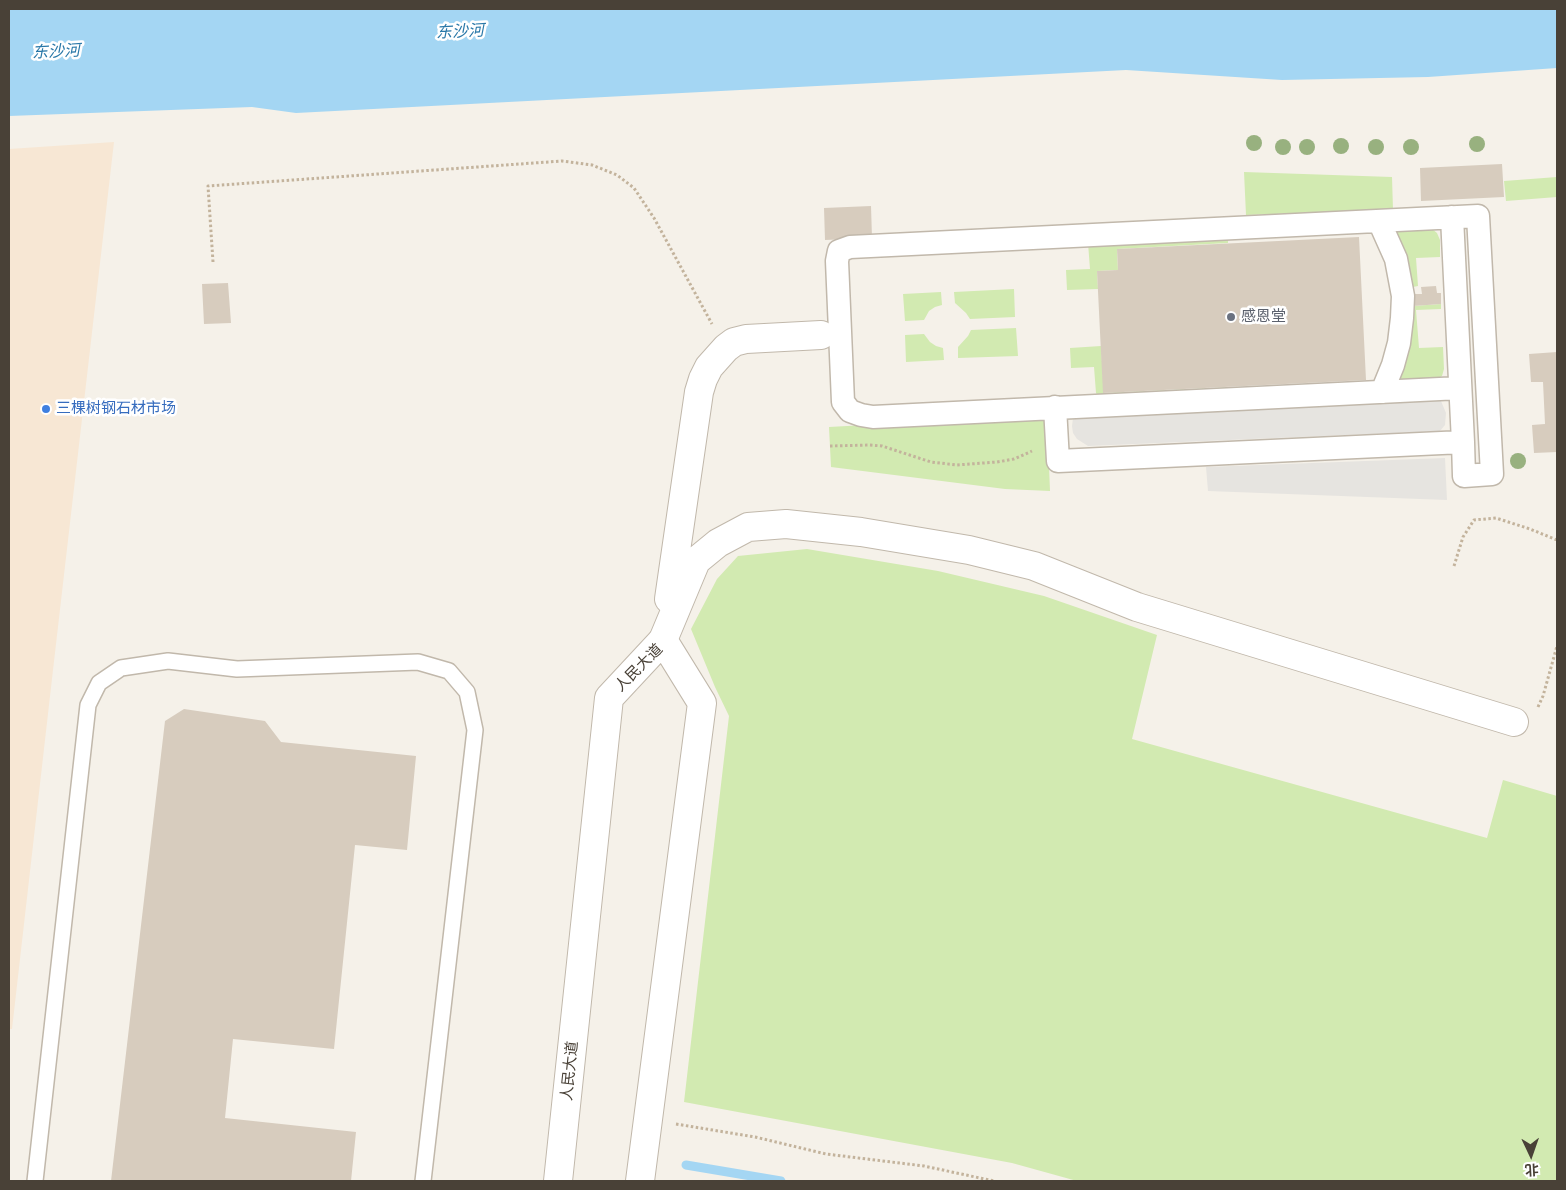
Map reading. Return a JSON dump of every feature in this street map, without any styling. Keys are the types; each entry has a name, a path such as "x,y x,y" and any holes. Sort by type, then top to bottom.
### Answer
{"street":[{"path":"1452,217 1463,442 1464,476 1492,474 1478,216 1452,217 850,247 839,252 837,261 831,334 843,402 850,410 872,417 1460,388"},
{"path":"1379,221 1396,259 1403,296 1399,343 1393,365 1382,392"},
{"path":"663,640 699,392 709,367 734,342 831,334"},
{"path":"1055,407 1058,461 1463,442"},
{"path":"663,640 696,561 718,543 748,528 786,524 861,532 970,550 1034,566 1137,607 1514,722"},
{"name":"人民大道","path":"558,1181 609,698 663,640 702,703 640,1181"}],"lane":[{"path":"36,1181 88,704 99,683 121,668 168,661 237,669 418,662 449,671 467,692 475,730 423,1181"}],"path":[{"path":"213,262 208,186 562,161 592,165 617,175 634,188 654,218 726,348"},
{"path":"830,446 870,445 888,448 931,462 973,465 1014,459 1027,454 1056,436"},
{"path":"1454,566 1463,537 1474,520 1496,518 1557,540"},
{"path":"1514,722 1534,715 1543,696 1557,646"},
{"path":"648,1119 755,1138 826,1154 924,1166 994,1181"}],"shaded area":[{"name":"三棵树钢石材市场","path":"114,142 12,1029 9,1029 9,149"},
{"path":"1437,399 1441,401 1446,413 1445,425 1440,431 1088,446 1077,439 1073,433 1072,426 1073,418"},
{"path":"1445,458 1447,500 1208,491 1206,467"}],"green space":[{"path":"1244,172 1392,177 1393,210 1246,215"},
{"path":"1557,177 1557,197 1506,201 1504,181"},
{"path":"1388,227 1432,229 1437,233 1440,240 1440,257 1416,258 1418,286 1413,287 1412,294 1413,306 1441,304 1441,309 1416,310 1419,348 1443,347 1444,369 1442,376 1435,380 1396,379 1400,346"},
{"path":"1228,235 1228,243 1117,249 1118,270 1097,271 1098,289 1067,290 1066,270 1090,269 1088,243"},
{"path":"1014,289 1015,317 970,319 955,303 954,292"},
{"path":"941,292 942,305 929,311 924,320 905,321 903,294"},
{"path":"1016,328 1018,356 958,358 958,347 971,330"},
{"path":"924,334 930,342 943,348 944,360 906,362 905,335"},
{"path":"1101,346 1104,393 1235,387 1235,392 1098,396 1096,393 1094,367 1071,368 1070,348"},
{"path":"1047,415 1050,491 1005,489 831,467 829,427"},
{"path":"807,549 938,571 1044,596 1157,635 1132,739 1487,838 1503,780 1557,796 1557,1181 1077,1181 1012,1163 684,1102 729,716 691,629 717,579 738,556"}],"water":[{"name":"东沙河","path":"9,9 1557,9 1557,68 1428,77 1282,80 1126,70 296,113 252,107 9,116"}],"building":[{"path":"1502,164 1504,197 1421,201 1420,168"},
{"path":"871,206 872,238 825,240 824,208"},
{"name":"感恩堂","path":"1359,237 1366,380 1103,393 1097,271 1118,270 1117,249"},
{"path":"228,283 231,323 204,324 202,284"},
{"path":"1436,286 1437,293 1441,293 1441,304 1413,306 1412,294 1422,294 1421,287"},
{"path":"1557,352 1557,452 1534,453 1532,425 1545,424 1543,382 1531,382 1529,354"},
{"path":"184,709 265,721 281,742 416,756 407,850 355,845 334,1049 233,1039 225,1118 356,1132 351,1181 111,1181 165,721"}],"waterway":[{"path":"686,1165 781,1181"}],"place":[{"name":"感恩堂","path":"1231,317"},
{"name":"三棵树钢石材市场","path":"46,409"}]}
